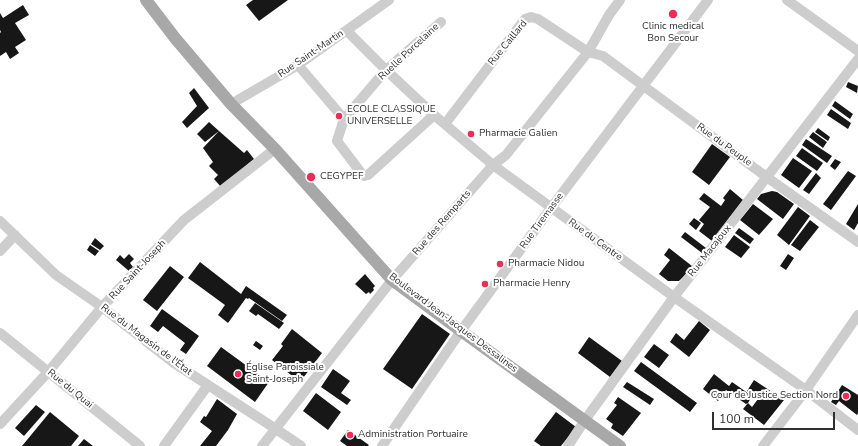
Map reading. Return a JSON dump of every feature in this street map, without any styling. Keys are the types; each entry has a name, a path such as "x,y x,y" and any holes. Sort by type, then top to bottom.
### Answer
{"main road":[{"name":"Boulevard Jean-Jacques Dessalines","path":"146,0 175,38 231,104 275,149 392,280 620,446"}],"street":[{"name":"Rue Saint-Martin","path":"231,104 298,65 389,0"},
{"name":"Rue des Remparts","path":"262,446 392,280 493,164 506,155 588,52 609,14 620,0"},
{"name":"Rue Tiremasse","path":"382,446 461,331 551,208 708,0"},
{"path":"788,0 858,51"},
{"name":"Rue Caillard","path":"445,124 525,19 531,17 538,19 588,52"},
{"name":"Ruelle Porcelaine","path":"434,115 368,175 364,176 362,174 337,141 344,119 386,70 441,22"},
{"name":"Rue du Centre","path":"346,31 434,115 493,164 674,297 806,390 858,430"},
{"name":"Rue du Peuple","path":"588,52 603,56 768,178 858,242"},
{"name":"Rue Macajoux","path":"568,446 585,420 674,297 768,178 858,59"},
{"path":"298,65 344,119"},
{"name":"Rue Saint-Joseph","path":"0,424 49,371 102,307 184,220 275,149"},
{"name":"Rue du Magasin de l'État","path":"0,221 56,275 102,307 174,363 276,428 301,446"},
{"path":"0,251 15,235"},
{"path":"763,446 806,390 858,315"},
{"name":"Rue du Quai","path":"0,332 140,446"},
{"path":"164,446 208,385"}],"building":[{"path":"253,0 288,0 259,21 246,5"},
{"path":"23,5 29,15 15,23 26,40 15,47 19,53 10,59 6,52 0,56 0,13 3,18"},
{"path":"848,82 858,86 857,93 846,87"},
{"path":"194,88 209,108 187,128 182,122 197,106 189,93"},
{"path":"835,101 853,114 850,119 832,106"},
{"path":"831,109 851,123 848,129 827,115"},
{"path":"209,122 219,131 205,142 197,134"},
{"path":"818,128 830,137 828,141 815,132"},
{"path":"219,131 244,153 247,150 254,159 221,187 214,179 218,175 209,166 213,162 203,148"},
{"path":"813,132 827,142 823,148 809,137"},
{"path":"806,139 832,156 827,163 802,145"},
{"path":"712,144 730,157 709,185 692,172"},
{"path":"802,148 823,163 817,171 796,156"},
{"path":"793,158 812,171 799,188 781,175"},
{"path":"835,159 841,162 835,170 830,166"},
{"path":"848,171 856,176 831,210 823,204"},
{"path":"816,173 821,178 809,194 803,190"},
{"path":"730,189 743,200 712,241 699,231 704,224 699,220 710,207 699,199 704,193 721,206 725,200 723,198"},
{"path":"772,191 777,192 794,204 783,219 757,199 761,194"},
{"path":"753,204 773,219 759,235 740,220"},
{"path":"858,204 858,223 854,230 846,224"},
{"path":"798,207 810,216 789,245 777,235"},
{"path":"694,218 701,223 696,230 689,224"},
{"path":"810,220 819,227 800,251 791,245"},
{"path":"739,228 754,239 750,244 735,233"},
{"path":"685,232 706,248 702,253 681,237"},
{"path":"734,235 750,247 741,258 725,247"},
{"path":"95,238 104,246 100,250 91,244"},
{"path":"90,245 99,251 95,256 87,250"},
{"path":"669,248 692,266 679,281 668,281 659,274 670,260 664,255"},
{"path":"129,254 134,259 130,263 133,267 129,271 116,260 120,255 124,259"},
{"path":"788,254 794,258 786,270 780,266"},
{"path":"200,262 241,294 246,286 287,315 282,321 249,298 246,298 228,323 218,315 225,305 188,278"},
{"path":"170,266 184,277 157,311 143,300"},
{"path":"365,274 375,286 373,288 374,290 370,294 369,292 366,294 355,284"},
{"path":"255,303 284,323 279,329 258,314 256,316 249,311"},
{"path":"162,309 199,336 186,354 180,350 185,343 163,326 158,332 150,326"},
{"path":"422,314 450,334 412,389 383,369"},
{"path":"699,321 710,330 689,357 670,342 676,333 684,340"},
{"path":"292,329 322,353 300,382 272,360 283,346 281,344"},
{"path":"589,337 622,361 610,377 578,353"},
{"path":"256,341 263,346 260,350 253,345"},
{"path":"654,344 669,355 659,368 644,357"},
{"name":"Église Paroissiale Saint-Joseph","path":"221,347 269,382 255,402 207,366"},
{"path":"641,362 697,403 690,412 634,371"},
{"path":"333,369 350,381 341,393 351,400 347,405 321,387"},
{"path":"714,374 729,386 732,382 752,396 748,403 746,404 726,390 718,401 703,389"},
{"path":"754,380 784,400 764,425 743,409 748,403 752,407 758,399 747,391"},
{"path":"627,382 654,399 650,405 623,387"},
{"path":"842,385 858,395 857,415 839,401 836,405 831,402"},
{"path":"316,393 341,412 328,430 303,411"},
{"path":"618,397 641,413 623,436 611,428 613,424 606,419 617,405 614,403"},
{"path":"217,399 237,414 228,430 216,446 200,446 212,431 200,422 204,416 206,417"},
{"path":"36,405 45,412 24,436 15,428"},
{"path":"50,412 79,436 71,446 22,446"},
{"path":"556,412 576,427 561,446 541,446 534,441"},
{"name":"Administration Portuaire","path":"348,430 369,445 347,446 340,441"},
{"path":"84,439 93,446 78,446"}],"place":[{"name":"Clinic medical Bon Secour","path":"673,14"},
{"name":"ECOLE CLASSIQUE UNIVERSELLE","path":"339,116"},
{"name":"Pharmacie Galien","path":"471,134"},
{"name":"CEGYPEF","path":"311,177"},
{"name":"Pharmacie Nidou","path":"500,264"},
{"name":"Pharmacie Henry","path":"485,284"},
{"name":"Église Paroissiale Saint-Joseph","path":"238,374"},
{"name":"Cour de Justice Section Nord","path":"846,396"},
{"name":"Administration Portuaire","path":"350,435"}]}
